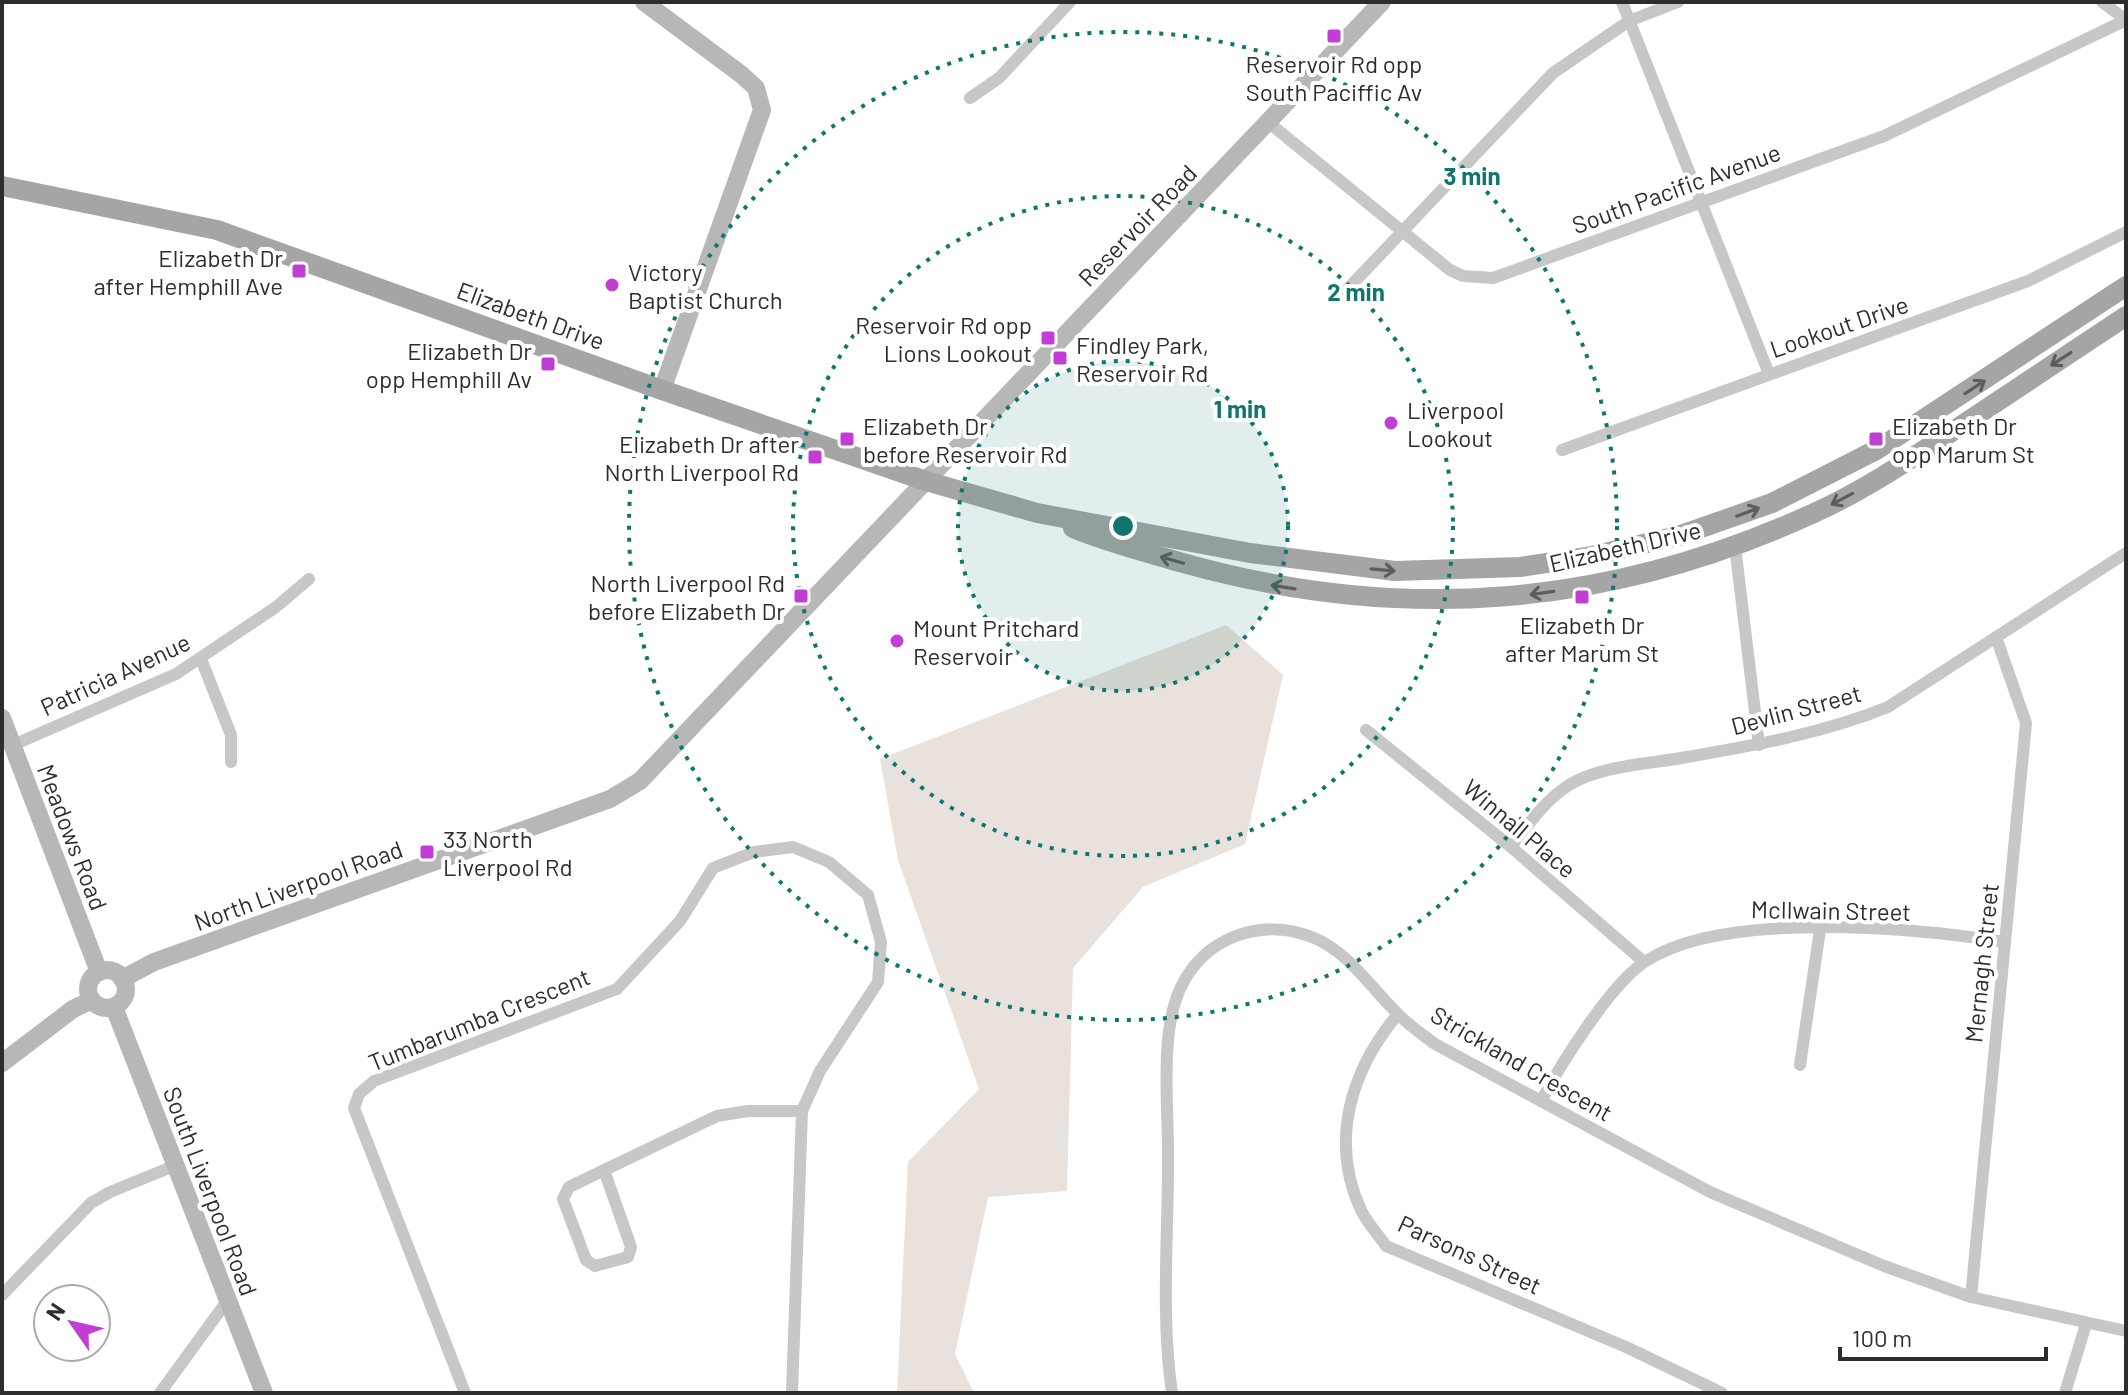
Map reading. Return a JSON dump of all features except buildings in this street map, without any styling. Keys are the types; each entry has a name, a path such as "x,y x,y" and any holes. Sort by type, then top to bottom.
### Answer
{"main road":[{"path":"644,2 742,75 756,88 762,106 759,124 662,390"},
{"name":"Reservoir Road","path":"926,481 1382,2"},
{"name":"Elizabeth Drive","path":"2,186 217,230 662,390 926,481 1037,513 1250,553 1395,571 1520,567 1631,548 1731,518 1828,476 1958,399 2126,286"},
{"name":"Elizabeth Drive","path":"1037,513 1101,540 1247,581 1381,600 1448,601 1590,586 1735,546 1815,513 1892,471 2126,316"},
{"name":"North Liverpool Road","path":"122,979 154,962 625,791 667,754 926,481"},
{"name":"Meadows Road","path":"2,718 99,972"},
{"path":"112,971 122,979 125,993 114,1007 102,1007 92,1000 89,983 99,972 112,971"},
{"path":"2,1063 73,1009 92,1000"},
{"name":"South Liverpool Road","path":"114,1007 264,1393"}],"street":[{"path":"970,98 999,78 1070,2"},
{"path":"1622,2 1769,374"},
{"path":"1340,297 1553,73 1629,21 1678,2"},
{"path":"2102,2 2126,20"},
{"name":"South Pacific Avenue","path":"1269,123 1450,270 1463,276 1493,278 1884,136 2126,20"},
{"name":"Lookout Drive","path":"1562,450 2028,281 2126,232"},
{"path":"1735,546 1759,745"},
{"name":"Devlin Street","path":"1511,847 1541,808 1570,784 1609,771 1759,745 1850,722 1888,707 2126,553"},
{"name":"Patricia Avenue","path":"13,745 176,674 309,579"},
{"name":"Mernagh Street","path":"1971,1297 2026,723 1996,637"},
{"path":"201,659 231,735 231,762"},
{"name":"Winnall Place","path":"1366,730 1511,847 1644,962"},
{"name":"Tumbarumba Crescent","path":"465,1393 354,1108 359,1094 374,1081 617,989 680,921 713,868 754,852 793,847 829,862 868,895 881,942 878,982 820,1071 802,1111 792,1393"},
{"name":"Strickland Crescent","path":"1172,1393 1166,1259 1169,1033 1180,989 1187,977 1216,948 1258,927 1315,938 1337,951 1398,1014 1435,1044 1710,1192 1936,1287 2126,1331"},
{"name":"McIlwain Street","path":"1541,1101 1594,1016 1644,962 1707,936 1752,929 1820,930 1959,935 2005,942"},
{"path":"1800,1065 1820,930"},
{"name":"Parsons Street","path":"1398,1014 1377,1039 1347,1103 1344,1158 1361,1211 1386,1246 1626,1347 1722,1393"},
{"path":"604,1170 631,1247 628,1257 595,1266 586,1260 563,1199 569,1187 604,1170 717,1116 748,1111 802,1111"},
{"path":"2,1295 91,1203 174,1166"},
{"path":"160,1393 227,1301"},
{"path":"2065,1393 2086,1324"}],"shaded area":[{"path":"1226,625 1283,675 1245,844 1143,887 1073,968 1067,1191 988,1197 955,1354 974,1393 897,1393 908,1162 979,1089 898,860 880,759"}],"place":[{"name":"Reservoir Rd opp South Paciffic Av","path":"1334,36"},
{"name":"Elizabeth Dr after Hemphill Ave","path":"299,271"},
{"name":"Victory Baptist Church","path":"612,285"},
{"name":"Reservoir Rd opp Lions Lookout","path":"1048,338"},
{"name":"Findley Park, Reservoir Rd","path":"1060,358"},
{"name":"Elizabeth Dr opp Hemphill Av","path":"548,364"},
{"name":"Liverpool Lookout","path":"1391,423"},
{"name":"Elizabeth Dr before Reservoir Rd","path":"847,439"},
{"name":"Elizabeth Dr opp Marum St","path":"1876,439"},
{"name":"Elizabeth Dr after North Liverpool Rd","path":"815,457"},
{"name":"North Liverpool Rd before Elizabeth Dr","path":"801,596"},
{"name":"Elizabeth Dr after Marum St","path":"1582,597"},
{"name":"Mount Pritchard Reservoir","path":"897,641"},
{"name":"33 North Liverpool Rd","path":"427,852"}]}
